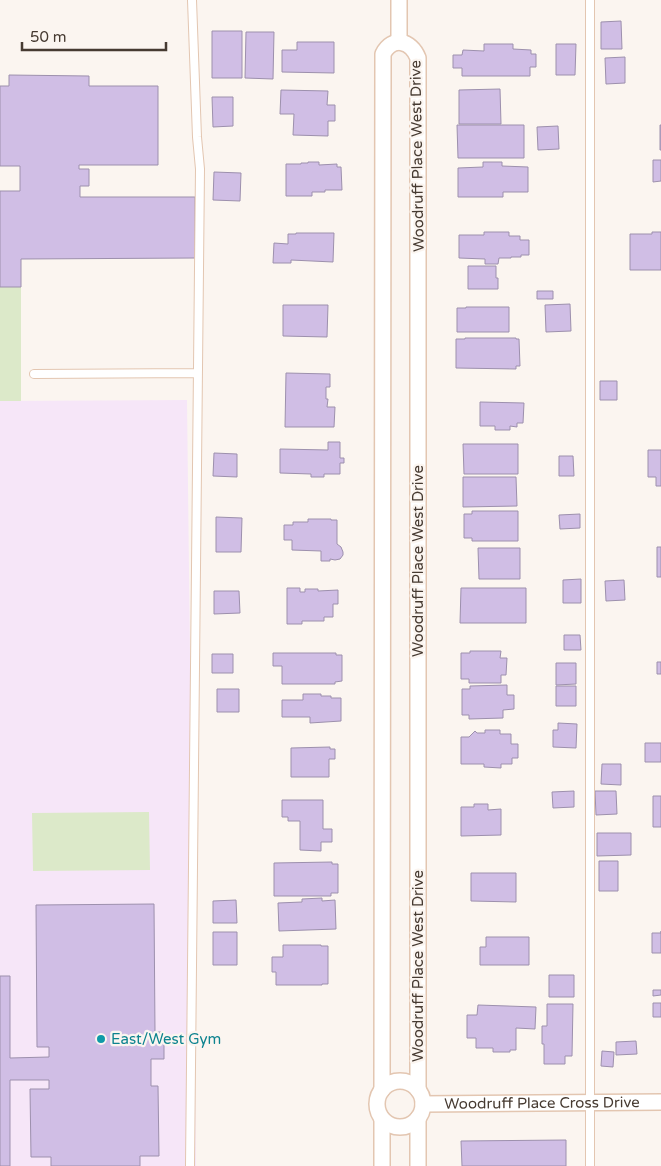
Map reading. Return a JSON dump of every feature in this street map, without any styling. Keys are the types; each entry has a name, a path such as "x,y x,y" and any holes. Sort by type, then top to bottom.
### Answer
{"street":[{"name":"Woodruff Place West Drive","path":"399,0 399,42"},
{"name":"Woodruff Place West Drive","path":"382,1090 383,54 385,49 399,42 409,45 415,51 418,58 420,1104 418,1166"},
{"path":"400,1081 410,1084 420,1104 410,1124 400,1127 390,1125 382,1119 377,1104 382,1090 390,1084 400,1081"},
{"name":"Woodruff Place Cross Drive","path":"420,1104 661,1102"},
{"path":"382,1119 382,1166"}],"lane":[{"path":"190,1166 200,169 192,0"},
{"path":"590,0 590,1166"},
{"path":"34,374 198,373"}],"shaded area":[{"path":"187,400 196,1166 0,1166 0,401"}],"green space":[{"path":"0,287 21,287 21,401 0,401"},
{"path":"149,812 150,870 33,871 32,813"}],"building":[{"path":"621,21 622,49 601,49 601,22"},
{"path":"212,31 242,31 242,78 212,78"},
{"path":"246,32 274,32 273,79 245,78"},
{"path":"297,42 334,42 334,73 282,72 282,50 297,50"},
{"path":"484,44 513,44 513,49 531,50 531,54 536,54 536,67 530,67 530,76 462,76 462,68 453,68 453,55 462,55 463,50 484,51"},
{"path":"556,44 576,44 575,75 556,75"},
{"path":"625,57 625,83 606,84 605,58"},
{"path":"9,75 89,76 89,86 158,86 158,165 79,165 79,169 89,169 89,186 80,186 80,197 195,197 195,258 21,259 21,287 0,287 0,191 20,191 20,166 0,166 0,86 9,86"},
{"path":"500,89 501,124 459,124 459,90"},
{"path":"281,90 328,91 327,105 335,105 335,121 328,121 328,136 293,135 294,114 280,114"},
{"path":"212,97 233,97 233,126 213,127"},
{"path":"457,125 524,125 524,158 458,158"},
{"path":"661,125 661,150 660,150"},
{"path":"558,126 559,149 538,150 537,127"},
{"path":"653,160 661,160 661,181 653,182"},
{"path":"319,162 319,165 337,164 337,167 341,167 342,190 312,192 312,196 286,196 286,164"},
{"path":"483,162 502,162 502,166 528,167 528,192 503,192 503,197 458,197 458,168 483,167"},
{"path":"214,172 241,173 240,201 213,200"},
{"path":"484,232 509,232 509,236 520,236 520,240 529,240 529,255 499,258 498,264 485,264 485,259 459,258 459,235 484,235"},
{"path":"652,232 661,232 661,270 630,270 630,234 652,234"},
{"path":"334,233 333,262 291,260 291,263 273,263 274,243 288,244 288,234"},
{"path":"468,266 496,266 498,289 468,289"},
{"path":"537,291 553,291 553,299 537,299"},
{"path":"570,304 571,331 546,332 545,305"},
{"path":"283,305 328,305 327,337 283,336"},
{"path":"509,307 509,332 457,332 457,308"},
{"path":"456,339 519,339 520,366 516,366 516,369 456,368"},
{"path":"286,373 330,374 330,387 326,387 326,399 328,399 327,407 335,407 334,427 285,427"},
{"path":"600,381 617,381 617,400 600,400"},
{"path":"480,402 524,403 523,423 517,423 517,427 510,426 510,430 495,430 495,426 480,426"},
{"path":"328,442 340,442 340,458 344,458 344,463 340,463 340,474 324,474 324,477 311,477 311,474 280,473 280,449 328,450"},
{"path":"463,444 518,444 518,474 464,474"},
{"path":"648,450 661,450 661,486 656,486 656,477 648,477"},
{"path":"214,453 237,454 237,477 213,476"},
{"path":"559,456 573,456 574,476 559,476"},
{"path":"463,477 516,477 517,506 463,507"},
{"path":"472,511 518,511 518,541 472,541 472,538 464,538 464,514 472,514"},
{"path":"580,514 580,528 560,529 559,515"},
{"path":"216,517 242,518 241,552 216,552"},
{"path":"308,519 337,520 337,544 343,552 340,559 321,561 321,551 292,550 292,540 284,540 284,525 293,525 293,522 308,522"},
{"path":"657,547 661,547 661,577 657,577"},
{"path":"478,548 520,548 520,579 479,579"},
{"path":"581,579 581,603 563,603 563,580"},
{"path":"624,580 625,600 606,601 605,581"},
{"path":"287,588 300,588 300,592 305,592 305,589 318,589 318,591 338,590 338,604 333,604 333,617 324,617 324,621 302,621 302,624 287,624"},
{"path":"461,588 526,588 526,623 460,623"},
{"path":"214,591 239,591 240,613 214,614"},
{"path":"564,635 580,635 581,650 564,650"},
{"path":"470,651 501,651 500,658 507,658 506,675 501,675 501,683 469,683 469,679 461,679 461,653 470,653"},
{"path":"273,653 336,653 336,655 342,655 342,681 335,682 335,684 282,684 282,666 273,666"},
{"path":"212,654 233,654 233,673 212,673"},
{"path":"657,662 661,662 661,674 657,674"},
{"path":"556,663 576,663 576,684 556,685"},
{"path":"507,685 507,695 514,695 514,709 503,710 503,718 469,719 469,715 462,715 462,689 470,689 470,686"},
{"path":"556,686 576,686 576,706 556,706"},
{"path":"217,689 239,689 239,712 217,712"},
{"path":"303,694 321,694 321,696 331,696 331,698 341,698 341,721 310,723 310,717 282,717 282,700 303,700"},
{"path":"558,723 577,724 576,748 553,747 553,730 558,730"},
{"path":"485,730 500,730 500,734 511,734 511,744 518,744 518,758 512,758 512,764 501,764 501,768 484,767 484,764 461,764 461,737 469,737 475,731 477,733 485,733"},
{"path":"645,743 661,743 661,762 645,762"},
{"path":"330,747 330,749 335,749 335,759 329,759 329,777 291,777 291,748"},
{"path":"602,764 621,764 621,785 601,784"},
{"path":"574,791 574,807 553,808 552,792"},
{"path":"595,791 616,791 617,814 596,815"},
{"path":"653,796 661,796 661,827 653,827"},
{"path":"282,800 323,800 323,829 332,829 332,842 321,842 321,851 300,850 300,821 288,821 288,817 282,817"},
{"path":"474,804 488,804 488,810 501,809 501,835 461,836 461,807 474,807"},
{"path":"597,833 631,833 631,855 597,856"},
{"path":"599,861 618,861 618,891 599,891"},
{"path":"332,862 332,864 338,864 338,893 331,893 331,896 274,896 274,863"},
{"path":"471,873 516,873 516,902 471,901"},
{"path":"322,898 322,901 335,900 336,929 279,931 278,903 302,902 302,899"},
{"path":"236,900 237,923 213,923 213,901"},
{"name":"East/West Gym","path":"154,904 155,1032 164,1032 164,1059 151,1059 151,1086 158,1086 159,1156 140,1156 140,1166 51,1166 51,1157 31,1157 30,1089 49,1089 49,1080 10,1080 10,1166 0,1166 0,976 10,976 10,1058 49,1057 49,1047 37,1047 36,905"},
{"path":"213,932 237,932 237,965 213,965"},
{"path":"652,933 661,933 661,953 652,953"},
{"path":"486,937 529,937 529,965 480,965 480,947 486,947"},
{"path":"283,945 328,946 328,984 276,985 276,972 272,972 272,957 283,957"},
{"path":"549,975 574,975 574,997 549,997"},
{"path":"653,990 661,990 661,995 653,996"},
{"path":"653,1003 661,1003 661,1017 653,1017"},
{"path":"547,1004 573,1004 572,1056 565,1056 565,1064 544,1064 542,1026 547,1026"},
{"path":"478,1005 536,1007 535,1029 516,1028 516,1050 510,1050 510,1052 493,1052 493,1048 476,1048 476,1038 467,1038 467,1015 477,1015"},
{"path":"636,1041 637,1054 616,1055 616,1042"},
{"path":"602,1051 614,1052 613,1067 601,1066"},
{"path":"566,1140 566,1166 462,1166 461,1141"}],"place":[{"name":"East/West Gym","path":"101,1039"}]}
